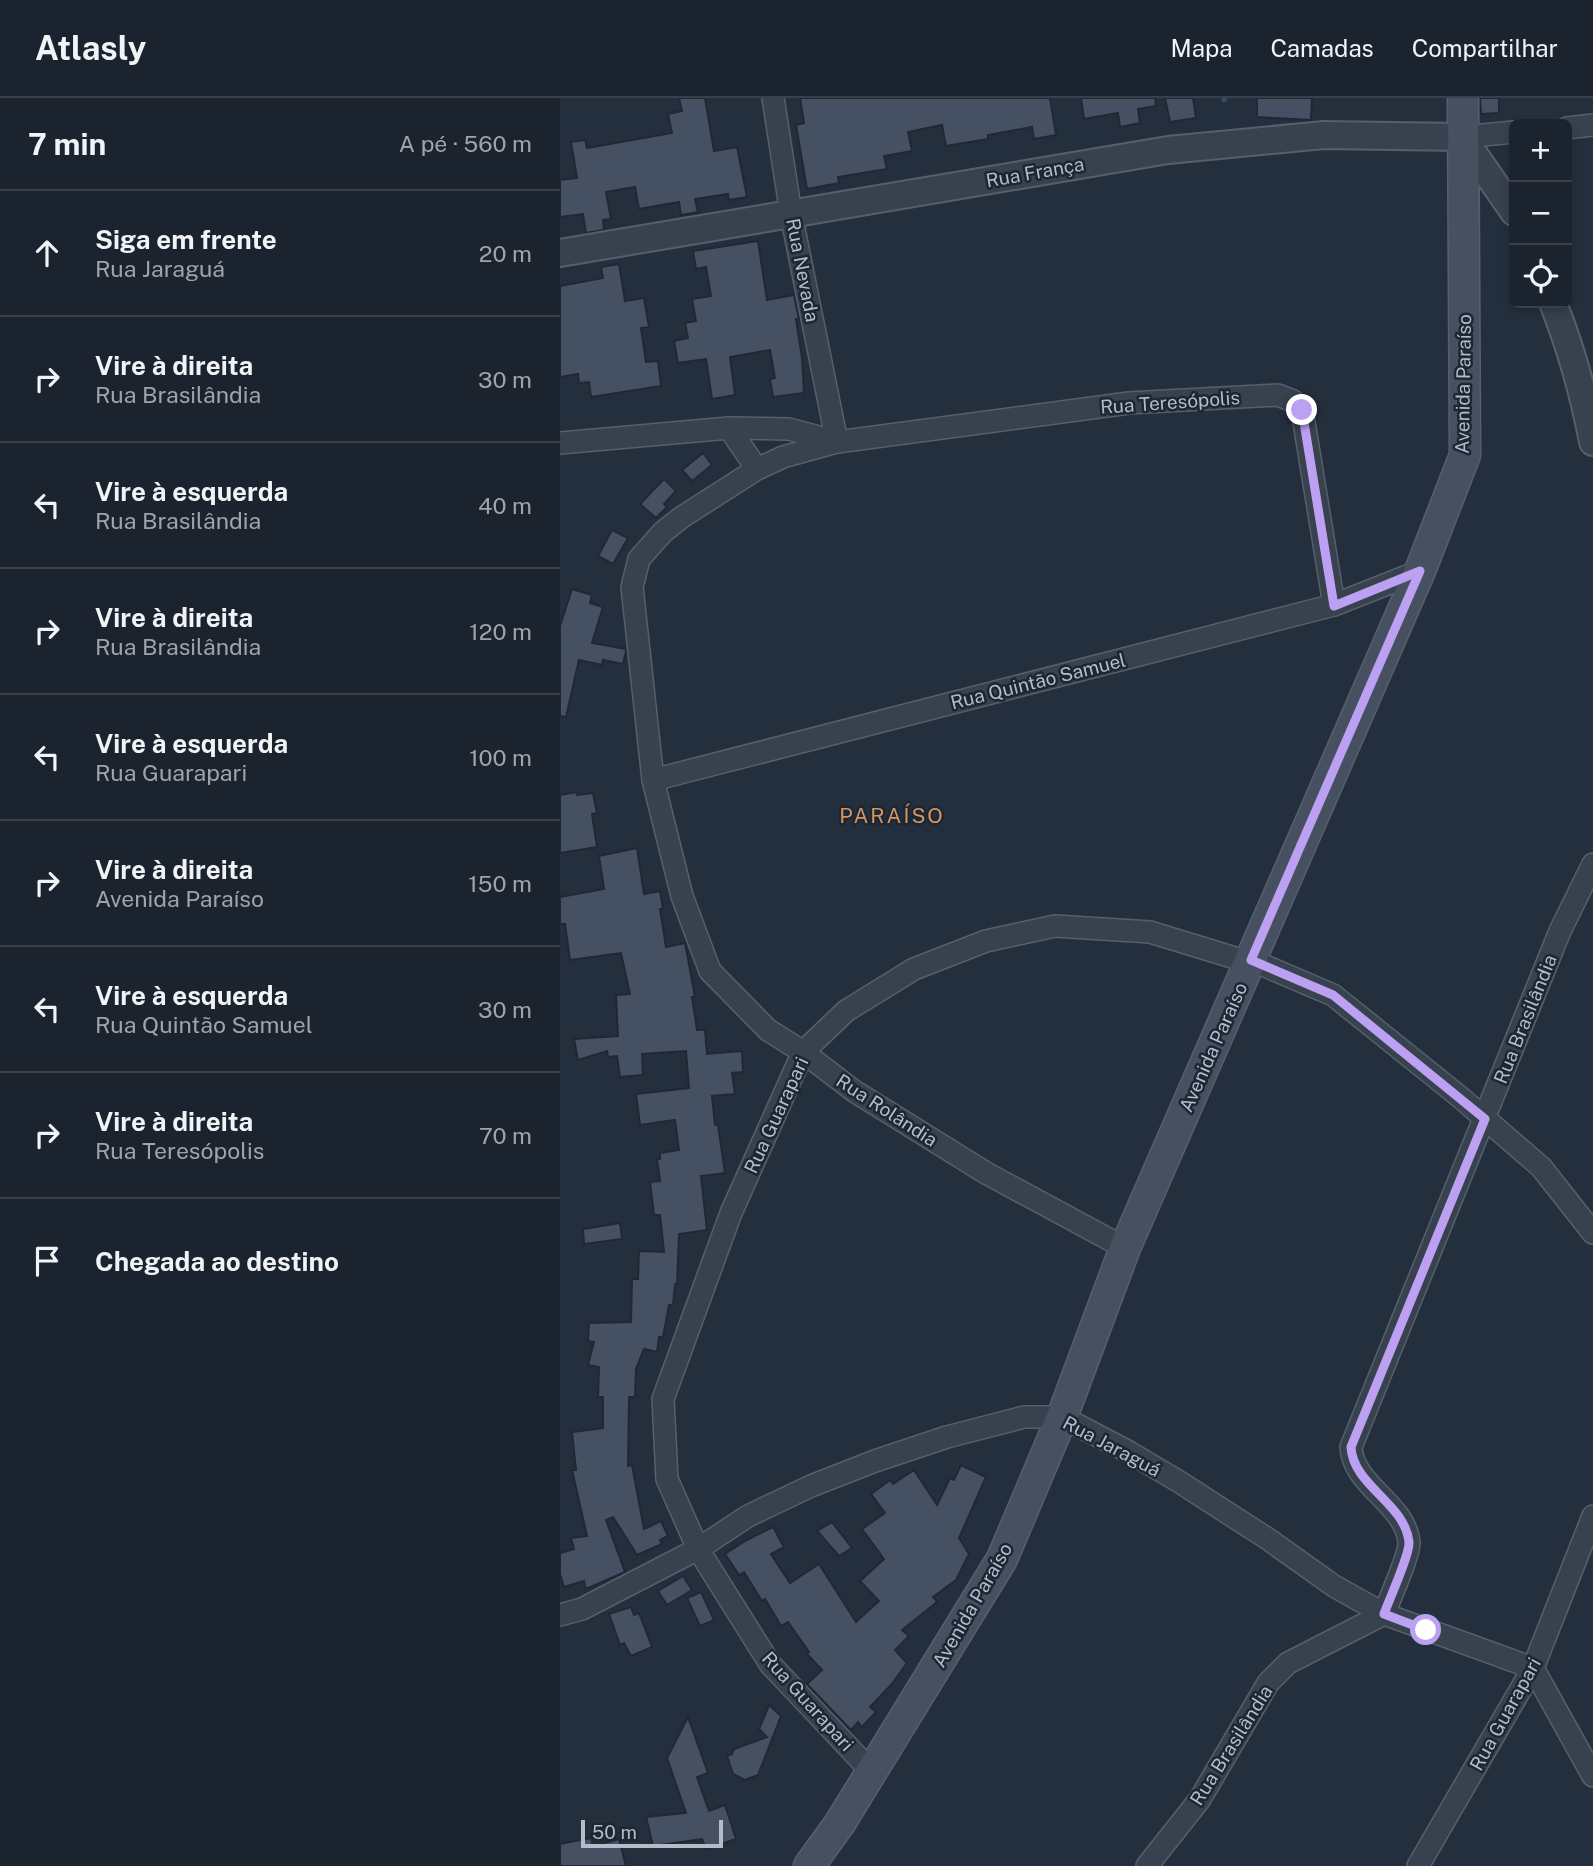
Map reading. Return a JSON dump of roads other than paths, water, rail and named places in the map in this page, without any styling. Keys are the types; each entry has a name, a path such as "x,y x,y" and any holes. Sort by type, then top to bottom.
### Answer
{"main road":[{"name":"Avenida Paraíso","path":"809,1866 872,1771 1002,1559 1062,1417 1125,1248 1420,571 1465,455 1463,98"}],"street":[{"name":"Rua Nevada","path":"773,98 791,214 837,442"},
{"path":"1572,127 1593,125"},
{"name":"Rua França","path":"560,253 1168,150 1324,135 1462,136 1509,132"},
{"path":"1462,136 1509,205"},
{"path":"1555,308 1586,403 1593,442"},
{"name":"Rua Teresópolis","path":"642,678 632,587 639,558 663,532 682,517 757,469 783,457 837,442 1129,403 1278,395 1293,401 1302,410 1334,606"},
{"path":"729,429 757,469"},
{"name":"Rua Teresópolis","path":"560,443 729,429 789,429 837,442"},
{"name":"Rua Quintão Samuel","path":"653,780 1334,606 1420,571"},
{"name":"Rua Rolândia","path":"642,678 653,780 682,897 710,971 768,1030 803,1052 854,1091 986,1173 1125,1248"},
{"name":"Rua Brasilândia","path":"1147,1866 1200,1799 1268,1683 1288,1663 1384,1614 1410,1545 1405,1526 1360,1472 1352,1459 1351,1447 1560,931 1593,864"},
{"name":"Rua Guarapari","path":"872,1771 770,1664 698,1549 667,1479 663,1399 731,1213 803,1052 846,1011 914,969 986,941 1055,926 1150,932 1235,958 1251,960 1333,995 1541,1167 1593,1233"},
{"name":"Rua Jaraguá","path":"560,1615 582,1609 698,1549 748,1516 811,1486 947,1437 1024,1417 1062,1417 1158,1469 1268,1539 1334,1586 1384,1614 1534,1668"},
{"name":"Rua Guarapari","path":"1418,1866 1534,1668 1593,1516"},
{"path":"1534,1668 1593,1776"}],"district":[{"name":"PARAÍSO","path":"892,815"}]}
